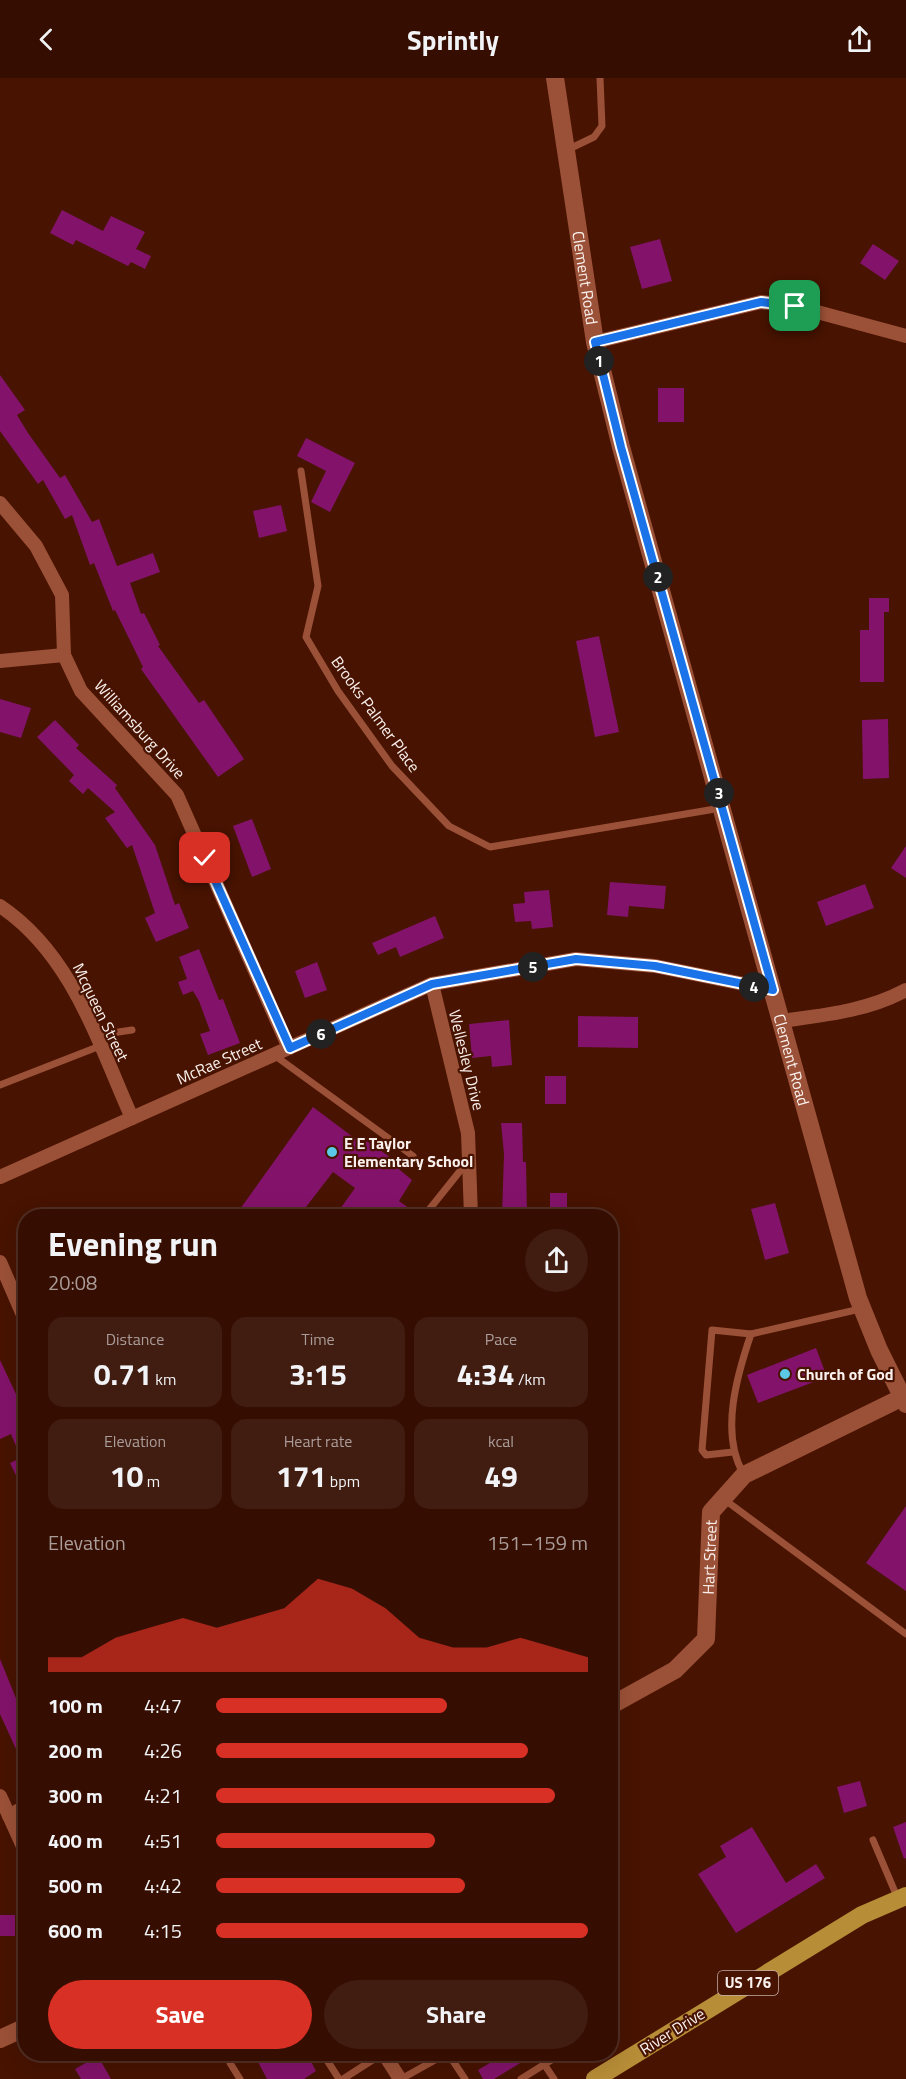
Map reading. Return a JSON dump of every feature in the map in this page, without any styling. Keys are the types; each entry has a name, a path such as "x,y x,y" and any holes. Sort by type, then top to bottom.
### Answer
{"main road":[{"name":"River Drive","path":"618,2060 862,1915 902,1897"},
{"name":"River Drive","path":"595,2079 616,2061"}],"street":[{"name":"Clement Road","path":"555,78 595,342 621,447 862,1308 903,1401"},
{"path":"595,342 761,302 795,306 906,336"},
{"name":"Williamsburg Drive","path":"0,503 36,546 62,595 64,655 81,691 177,795 290,1048"},
{"path":"0,661 64,655"},
{"name":"Mcqueen Street","path":"0,906 39,937 57,960 75,990 132,1118"},
{"name":"McRae Street","path":"0,1177 432,984 576,959 655,966 773,990"},
{"name":"Wellesley Drive","path":"432,984 468,1133 471,1209"},
{"path":"782,1021 840,1013 885,1001 906,990"},
{"path":"0,1262 18,1304"},
{"name":"Hart Street","path":"618,1702 675,1670 706,1639 711,1512 744,1475 903,1401"},
{"path":"0,1796 18,1836"},
{"path":"9,1816 18,1811"},
{"path":"0,2038 18,2030"},
{"path":"388,2061 400,2079"}],"lane":[{"path":"566,150 594,137 602,126 600,78"},
{"name":"Brooks Palmer Place","path":"301,471 318,586 306,637 338,691 392,766 449,826 490,847 723,807"},
{"path":"0,1084 100,1046 105,1034 132,1030"},
{"path":"274,1055 413,1156"},
{"path":"430,1209 469,1159"},
{"path":"733,1452 706,1455 702,1450 712,1330 751,1334 862,1308"},
{"path":"744,1475 731,1443 736,1395 751,1334"},
{"path":"723,1499 906,1634"},
{"path":"873,1840 902,1897"},
{"path":"230,2061 240,2079"},
{"path":"329,2061 345,2078 372,2061"},
{"path":"400,2079 433,2061"},
{"path":"453,2061 465,2079"},
{"path":"521,2079 549,2061"},
{"path":"544,2064 554,2079"}],"building":[{"path":"62,210 103,231 111,216 145,232 136,249 151,256 145,269 131,262 128,266 76,240 73,245 50,233"},
{"path":"660,239 672,281 642,289 630,247"},
{"path":"873,244 899,261 885,280 860,263"},
{"path":"0,375 25,410 17,415 28,433 60,478 65,475 92,522 99,519 117,566 153,553 160,572 130,583 141,614 144,613 160,645 158,646 199,703 204,700 244,759 218,777 141,669 143,667 115,610 113,611 94,563 90,565 72,515 65,519 43,480 38,484 0,431"},
{"path":"658,388 684,388 684,422 658,422"},
{"path":"306,438 355,463 330,512 311,502 326,471 297,456"},
{"path":"281,505 287,531 259,538 253,511"},
{"path":"869,598 889,598 889,612 884,612 884,682 860,682 860,630 869,630"},
{"path":"599,636 619,732 595,737 576,641"},
{"path":"0,699 31,708 21,738 0,732"},
{"path":"888,719 889,778 863,779 862,720"},
{"path":"55,720 79,745 76,748 117,785 115,788 155,845 175,905 179,903 189,928 156,942 145,918 155,913 132,845 127,848 105,818 115,812 88,788 83,794 69,781 74,775 37,737"},
{"path":"252,819 271,869 252,877 233,826"},
{"path":"906,846 906,878 891,868"},
{"path":"610,882 666,886 664,909 629,906 628,917 607,915"},
{"path":"865,884 874,908 826,926 817,902"},
{"path":"549,890 553,927 532,929 531,921 515,922 513,904 525,903 524,892"},
{"path":"435,916 444,938 400,957 396,947 378,955 372,943"},
{"path":"199,949 219,1000 223,999 240,1043 208,1055 200,1034 210,1031 199,1001 193,991 183,995 178,982 187,979 179,957"},
{"path":"317,962 327,990 305,998 295,971"},
{"path":"578,1016 638,1017 638,1048 578,1047"},
{"path":"509,1020 512,1065 492,1067 491,1056 472,1058 469,1024"},
{"path":"545,1076 566,1076 566,1104 545,1104"},
{"name":"E E Taylor Elementary School","path":"313,1107 361,1143 364,1139 397,1162 395,1166 412,1180 399,1201 410,1209 340,1209 355,1188 333,1172 304,1209 240,1209"},
{"path":"501,1123 522,1123 527,1209 502,1209 504,1154"},
{"path":"550,1193 567,1193 567,1209 550,1209"},
{"path":"775,1203 789,1253 765,1260 751,1209"},
{"path":"816,1348 827,1377 758,1403 747,1375"},
{"path":"0,1360 18,1398 18,1451 11,1434 0,1439"},
{"path":"18,1459 18,1480 10,1463"},
{"path":"906,1506 906,1591 866,1563"},
{"path":"0,1659 18,1703 18,1753 0,1714"},
{"path":"860,1781 867,1806 844,1813 837,1787"},
{"path":"906,1822 906,1858 904,1859 893,1827"},
{"path":"752,1827 786,1883 816,1864 825,1878 736,1933 698,1874 726,1857 720,1846"},
{"path":"0,1915 15,1915 15,1936 0,1936"},
{"path":"89,2061 101,2061 111,2079 81,2079 75,2069"},
{"path":"258,2061 311,2061 316,2071 304,2079 267,2079"},
{"path":"493,2061 524,2061 494,2079 483,2079 478,2070"}],"place":[{"name":"E E Taylor Elementary School","path":"332,1152"},
{"name":"Church of God","path":"785,1374"}],"route":[{"path":"205,858 290,1048 432,984 576,959 655,966 731,984 773,990 621,447 595,342 761,302 795,306"}]}
